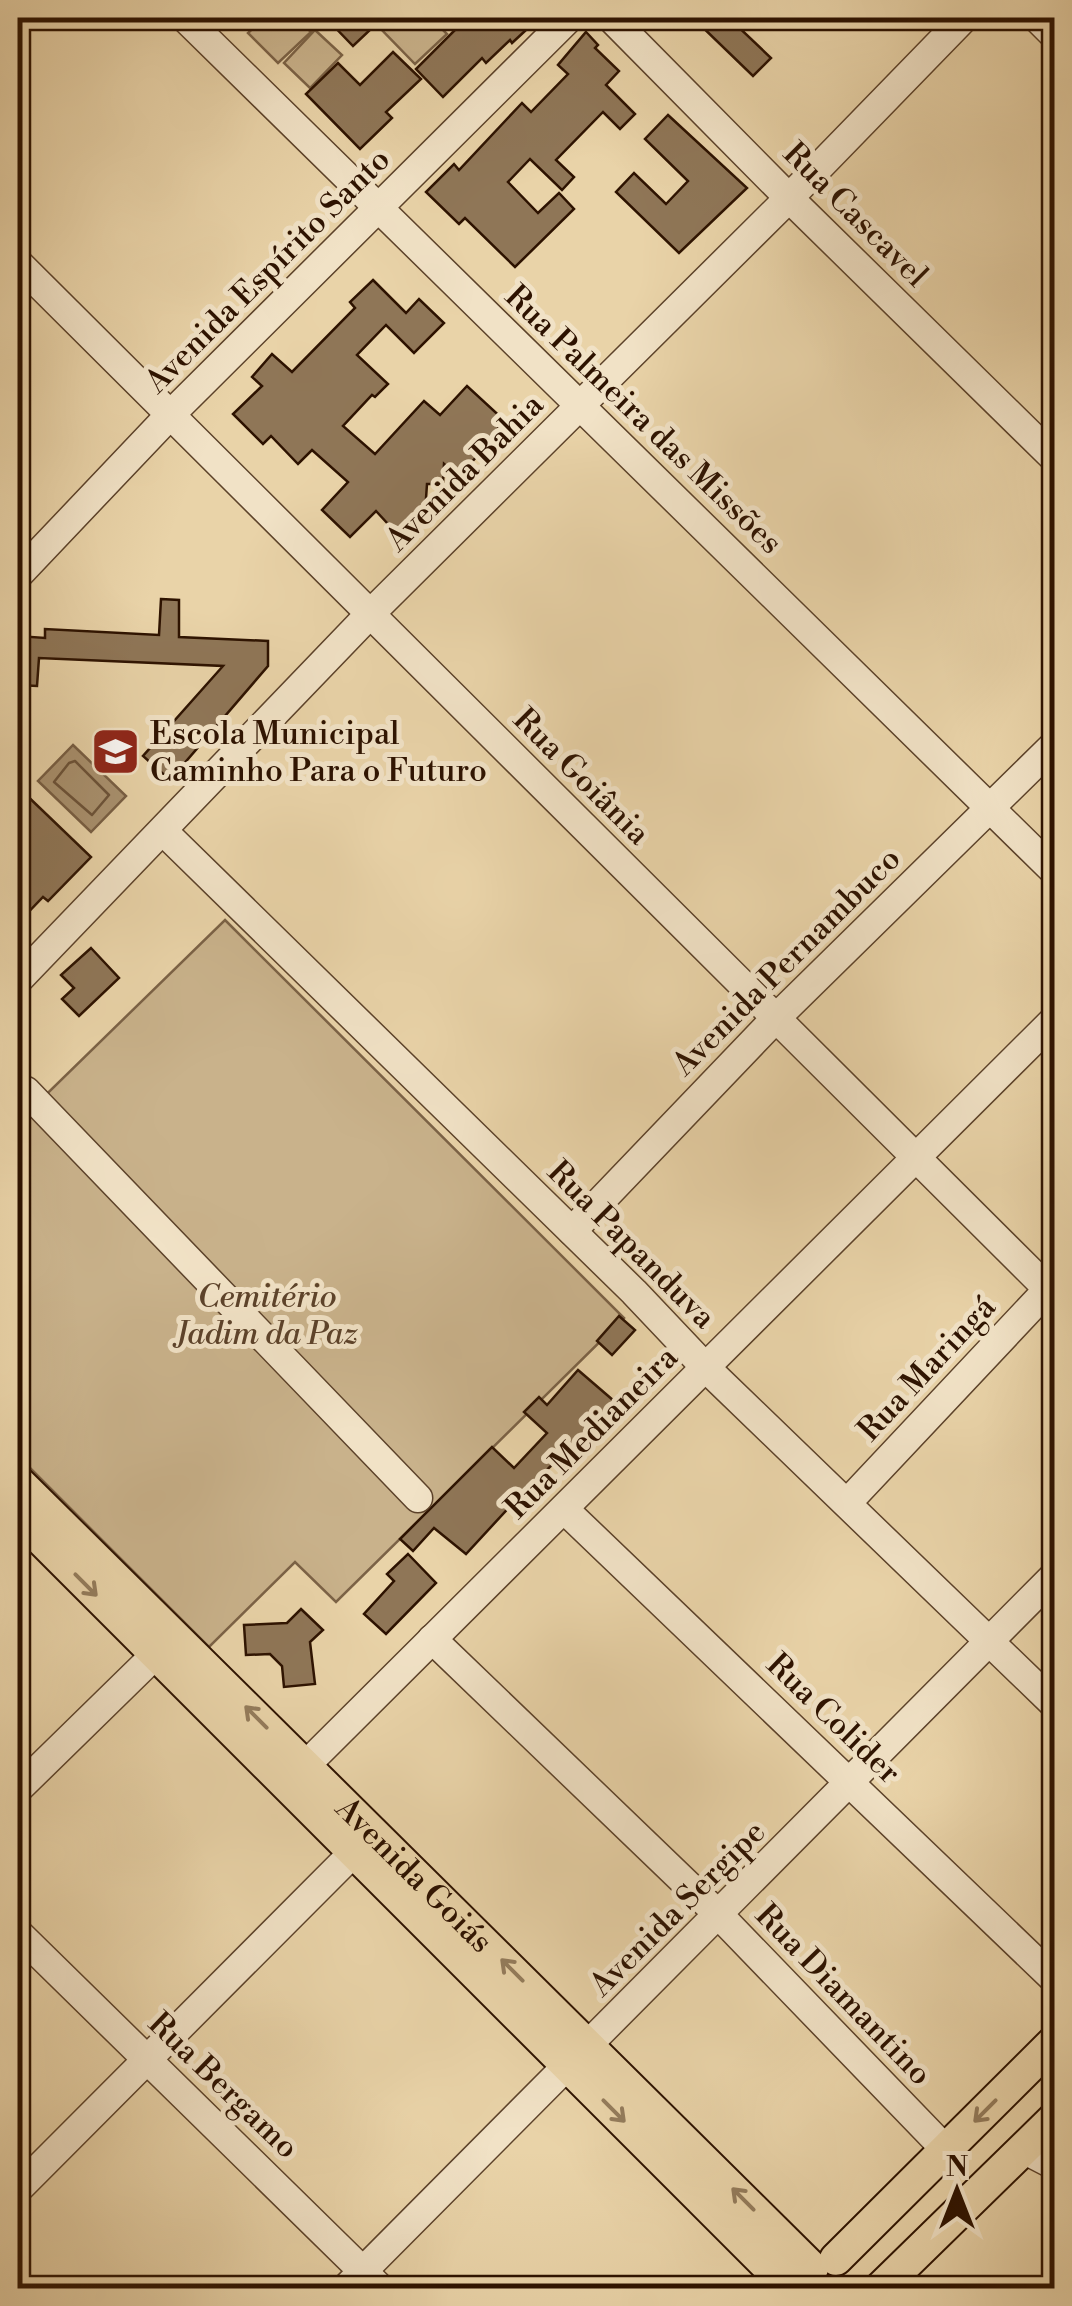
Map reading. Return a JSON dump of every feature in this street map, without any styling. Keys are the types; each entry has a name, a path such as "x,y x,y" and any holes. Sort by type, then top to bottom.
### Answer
{"main road":[{"name":"Avenida Goiás","path":"18,1482 305,1766 578,2056"},
{"name":"Avenida Goiás","path":"18,1516 354,1852 578,2056 809,2276 861,2273 870,2288"},
{"path":"809,2276 946,2150 1054,2042"},
{"path":"881,2288 1054,2119"}],"street":[{"name":"Rua Palmeira das Missões","path":"185,18 1054,871"},
{"name":"Avenida Espírito Santo","path":"18,576 170,416 569,18"},
{"name":"Rua Cascavel","path":"611,18 1054,458"},
{"name":"Avenida Bahia","path":"18,980 370,614 789,198 964,18"},
{"path":"1036,18 1054,35"},
{"name":"Rua Goiânia","path":"18,264 914,1158 1052,1289"},
{"name":"Avenida Pernambuco","path":"572,1231 776,1018 1054,745"},
{"name":"Rua Papanduva","path":"163,831 572,1231 706,1368 1054,1704"},
{"name":"Rua Medianeira","path":"305,1766 1054,1020"},
{"path":"26,1091 418,1498"},
{"name":"Rua Maringá","path":"848,1502 1052,1289"},
{"name":"Rua Colider","path":"564,1509 1054,1980"},
{"name":"Avenida Sergipe","path":"363,2283 578,2056 1054,1576"},
{"name":"Rua Diamantino","path":"432,1639 719,1915 946,2150"},
{"path":"18,1790 156,1654"},
{"path":"18,2189 354,1852"},
{"name":"Rua Bergamo","path":"18,1933 146,2057 363,2283"},
{"path":"1023,2149 1054,2165"}],"green space":[{"path":"264,18 296,18 311,32 278,63 248,33"},
{"path":"389,18 445,18 438,25 447,34 415,64 379,27"},
{"path":"315,30 342,55 310,88 284,63"},
{"name":"Cemitério Jadim da Paz","path":"225,920 624,1318 336,1602 295,1562 209,1647 18,1456 18,1122"}],"water":[{"path":"73,745 126,796 91,832 38,781"}],"building":[{"path":"326,18 360,18 371,29 353,46"},
{"path":"440,18 539,18 486,63 482,58 443,97 416,69 454,31"},
{"path":"693,18 729,18 771,58 753,76"},
{"path":"586,32 598,45 595,48 619,71 606,85 635,114 620,129 603,112 556,160 574,177 562,190 530,159 508,182 538,213 559,193 574,209 515,267 465,218 459,224 426,192 454,164 459,170 522,103 531,112 568,74 558,65"},
{"path":"393,52 421,79 386,112 392,118 360,149 306,94 338,63 360,85"},
{"path":"668,115 747,188 679,253 616,192 634,173 666,204 688,181 645,139"},
{"path":"373,280 406,313 419,299 444,323 414,353 386,325 357,355 388,384 343,426 375,454 424,401 440,415 467,386 505,421 474,454 477,456 459,477 444,464 443,484 427,484 425,513 400,537 376,511 350,537 322,510 348,482 312,450 298,464 271,436 263,444 233,414 262,386 252,377 272,354 292,372 355,308 350,302"},
{"path":"161,599 179,600 179,637 268,641 268,666 170,780 143,756 223,666 39,658 37,686 18,685 18,636 45,638 45,629 159,635"},
{"path":"18,787 91,857 48,901 43,897 18,923"},
{"path":"91,948 119,978 79,1016 62,999 74,988 61,975"},
{"path":"619,1316 635,1330 612,1355 597,1341"},
{"path":"578,1370 614,1401 568,1457 564,1453 466,1554 434,1528 413,1551 400,1539 492,1447 514,1468 547,1433 524,1412 539,1397 547,1405"},
{"path":"408,1554 436,1583 386,1634 364,1614 394,1581 387,1574"},
{"path":"301,1609 323,1630 310,1642 315,1684 284,1687 282,1666 270,1654 246,1655 244,1625 287,1623"}],"place":[{"name":"Escola Municipal Caminho Para o Futuro","path":"115,751"}]}
